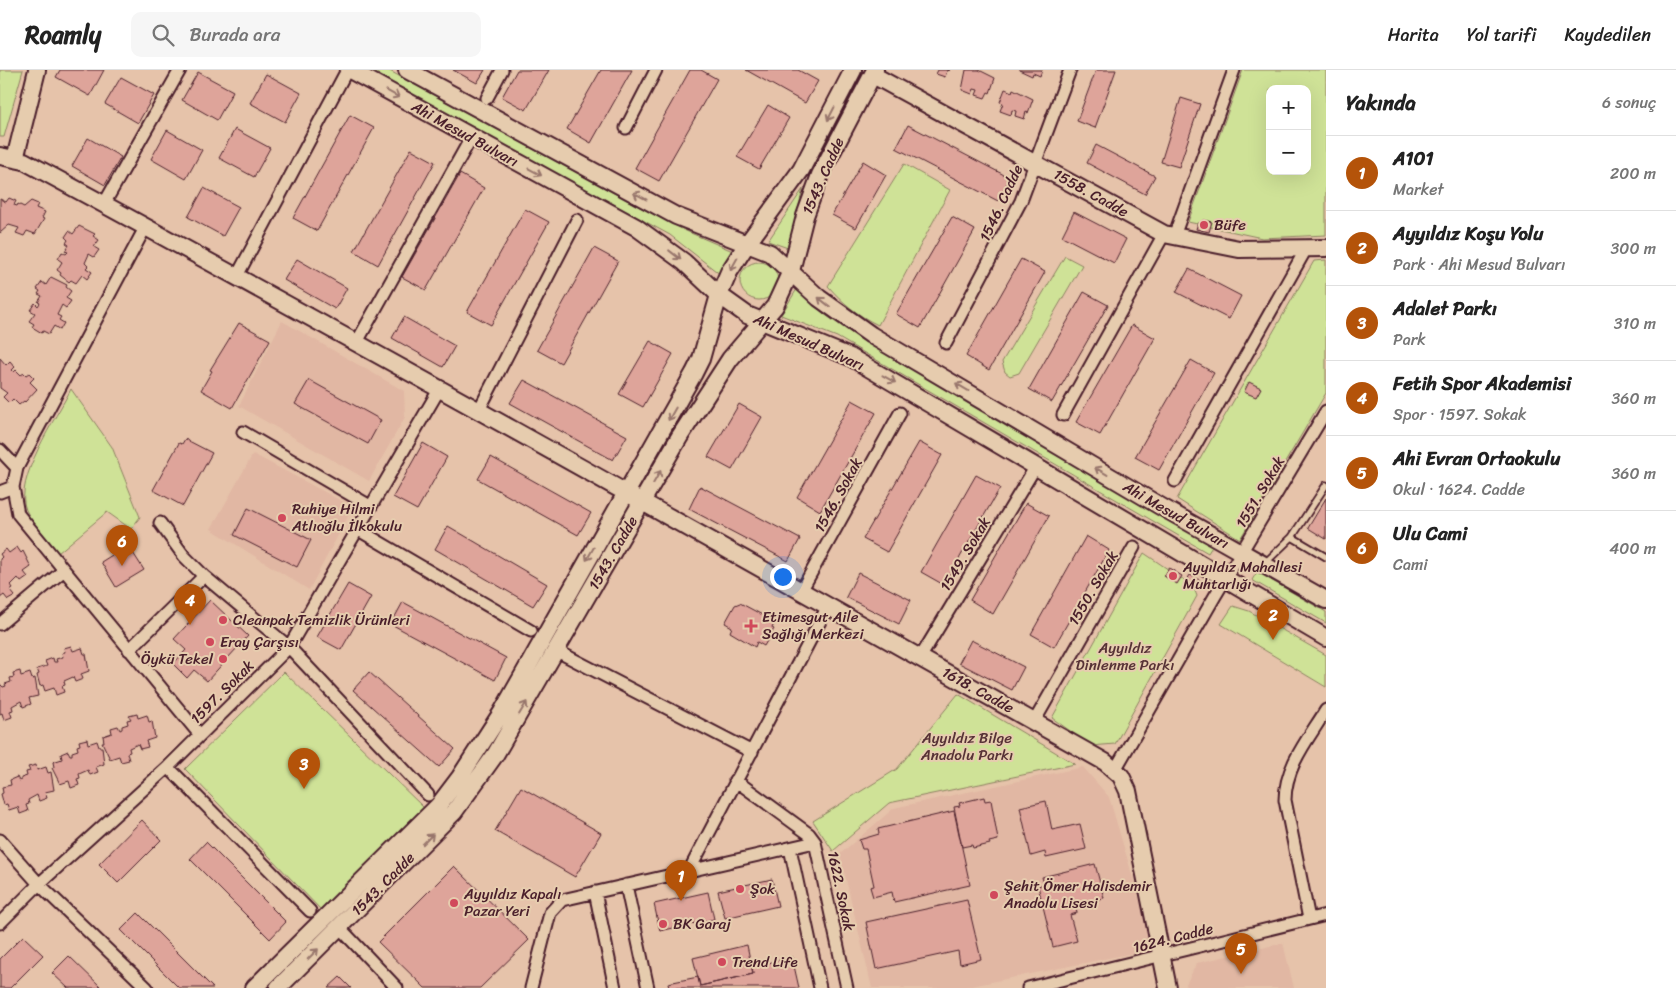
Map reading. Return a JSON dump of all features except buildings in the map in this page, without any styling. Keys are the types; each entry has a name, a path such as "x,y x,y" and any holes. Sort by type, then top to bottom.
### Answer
{"main road":[{"path":"7,157 37,70"},
{"name":"Ahi Mesud Bulvarı","path":"349,70 636,227 684,262 719,295 747,315 850,357 1326,638"},
{"name":"Ahi Mesud Bulvarı","path":"407,70 676,216 770,253 791,270 819,298 871,335 1326,600"},
{"name":"1543. Cadde","path":"254,988 438,806 460,777 502,712 701,359 719,295 729,272 801,170 853,70"},
{"name":"1543. Cadde","path":"278,988 454,812 495,755 719,375 738,348 775,306 791,270 815,188 874,73"},
{"name":"1558. Cadde","path":"874,73 1169,235 1239,249 1326,248"},
{"name":"1618. Cadde","path":"7,157 24,161 357,342 1105,762 1121,776 1128,790 1168,988"}],"street":[{"path":"104,204 180,70"},
{"path":"236,276 349,70"},
{"path":"487,98 502,70"},
{"path":"626,128 656,70"},
{"name":"1546. Cadde","path":"946,343 1021,201 1070,70"},
{"path":"1063,415 1169,235 1234,70"},
{"path":"357,342 471,138"},
{"path":"479,410 577,220"},
{"path":"146,226 17,468 13,487 18,514 200,735"},
{"path":"1175,482 1306,249"},
{"name":"1597. Sokak","path":"0,923 39,884 168,767 289,647 440,388"},
{"name":"1551. Sokak","path":"1115,770 1225,579 1326,411"},
{"name":"1546. Sokak","path":"801,591 900,413"},
{"path":"243,432 370,506"},
{"path":"0,450 17,468"},
{"name":"1549. Sokak","path":"920,658 1036,466"},
{"path":"0,492 13,487"},
{"path":"160,522 184,556 204,576 289,647 428,795"},
{"path":"358,528 531,631"},
{"name":"1550. Sokak","path":"1034,722 1134,547"},
{"path":"0,624 64,570"},
{"path":"129,650 204,576"},
{"path":"688,871 828,606"},
{"path":"557,651 752,752"},
{"path":"1309,919 1284,800 1292,764 1326,710"},
{"path":"168,767 310,912"},
{"name":"1622. Sokak","path":"735,780 809,834 815,842 847,988"},
{"path":"0,840 39,884 147,988"},
{"path":"532,988 550,914 562,900 815,842"},
{"path":"790,848 820,988"},
{"path":"626,885 648,988"},
{"path":"595,892 615,988"},
{"name":"1624. Cadde","path":"1028,988 1161,957 1326,915"},
{"path":"340,928 397,988"}],"lane":[{"path":"1264,564 1292,537 1326,485"},
{"path":"1292,537 1326,557"}],"shaded area":[{"path":"282,321 404,391 405,417 369,481 239,406"},
{"name":"Ruhiye Hilmi Atlıoğlu İlkokulu","path":"253,454 353,507 309,590 211,529"},
{"name":"Şehit Ömer Halisdemir Anadolu Lisesi","path":"1083,767 1109,797 1150,935 1138,952 962,988 872,988 840,854 894,808"},
{"path":"1283,943 1294,988 1187,988 1186,984 1197,963"}],"green space":[{"path":"0,70 23,70 4,137 0,137"},
{"path":"366,70 388,70 634,204 686,231 735,252 721,275 670,235"},
{"path":"1243,70 1326,70 1326,235 1262,238 1188,222"},
{"path":"904,164 950,190 878,325 851,308 828,286"},
{"path":"803,189 788,248 768,241"},
{"path":"1065,256 1082,265 1019,373 1010,376 1005,372 1002,362"},
{"path":"1326,260 1326,393 1240,539 1177,499 1314,261"},
{"path":"759,262 772,268 778,281 772,294 759,300 746,294 740,281 746,268"},
{"path":"797,289 824,314 857,337 1213,545 1208,553 837,337 781,315"},
{"path":"71,389 112,447 140,517 131,529 107,512 58,553 29,516 24,497 26,482 38,449"},
{"name":"Ayyıldız Dinlenme Parkı","path":"1144,553 1193,586 1197,596 1115,744 1091,746 1052,718"},
{"path":"1257,572 1326,612 1326,623 1252,580"},
{"path":"1233,606 1249,611 1326,655 1326,687 1221,624"},
{"path":"284,672 424,808 322,911 185,769"},
{"name":"Ayyıldız Bilge Anadolu Parkı","path":"958,694 1075,764 889,803 833,851 813,821 897,769"}],"place":[{"name":"Büfe","path":"1204,225"},
{"name":"Ruhiye Hilmi Atlıoğlu İlkokulu","path":"282,518"},
{"name":"Ulu Cami","path":"122,566"},
{"name":"Ayyıldız Mahallesi Muhtarlığı","path":"1173,576"},
{"name":"Cleanpak Temizlik Ürünleri","path":"223,620"},
{"name":"Fetih Spor Akademisi","path":"190,625"},
{"name":"Etimesgut Aile Sağlığı Merkezi","path":"751,626"},
{"name":"Ayyıldız Koşu Yolu","path":"1273,640"},
{"name":"Eray Çarşısı","path":"210,642"},
{"name":"Öykü Tekel","path":"223,659"},
{"name":"Adalet Parkı","path":"304,789"},
{"name":"Şok","path":"740,889"},
{"name":"Şehit Ömer Halisdemir Anadolu Lisesi","path":"994,895"},
{"name":"A101","path":"681,901"},
{"name":"Ayyıldız Kapalı Pazar Yeri","path":"454,903"},
{"name":"BK Garaj","path":"663,924"},
{"name":"Trend Life","path":"722,962"},
{"name":"Ahi Evran Ortaokulu","path":"1241,974"}]}
